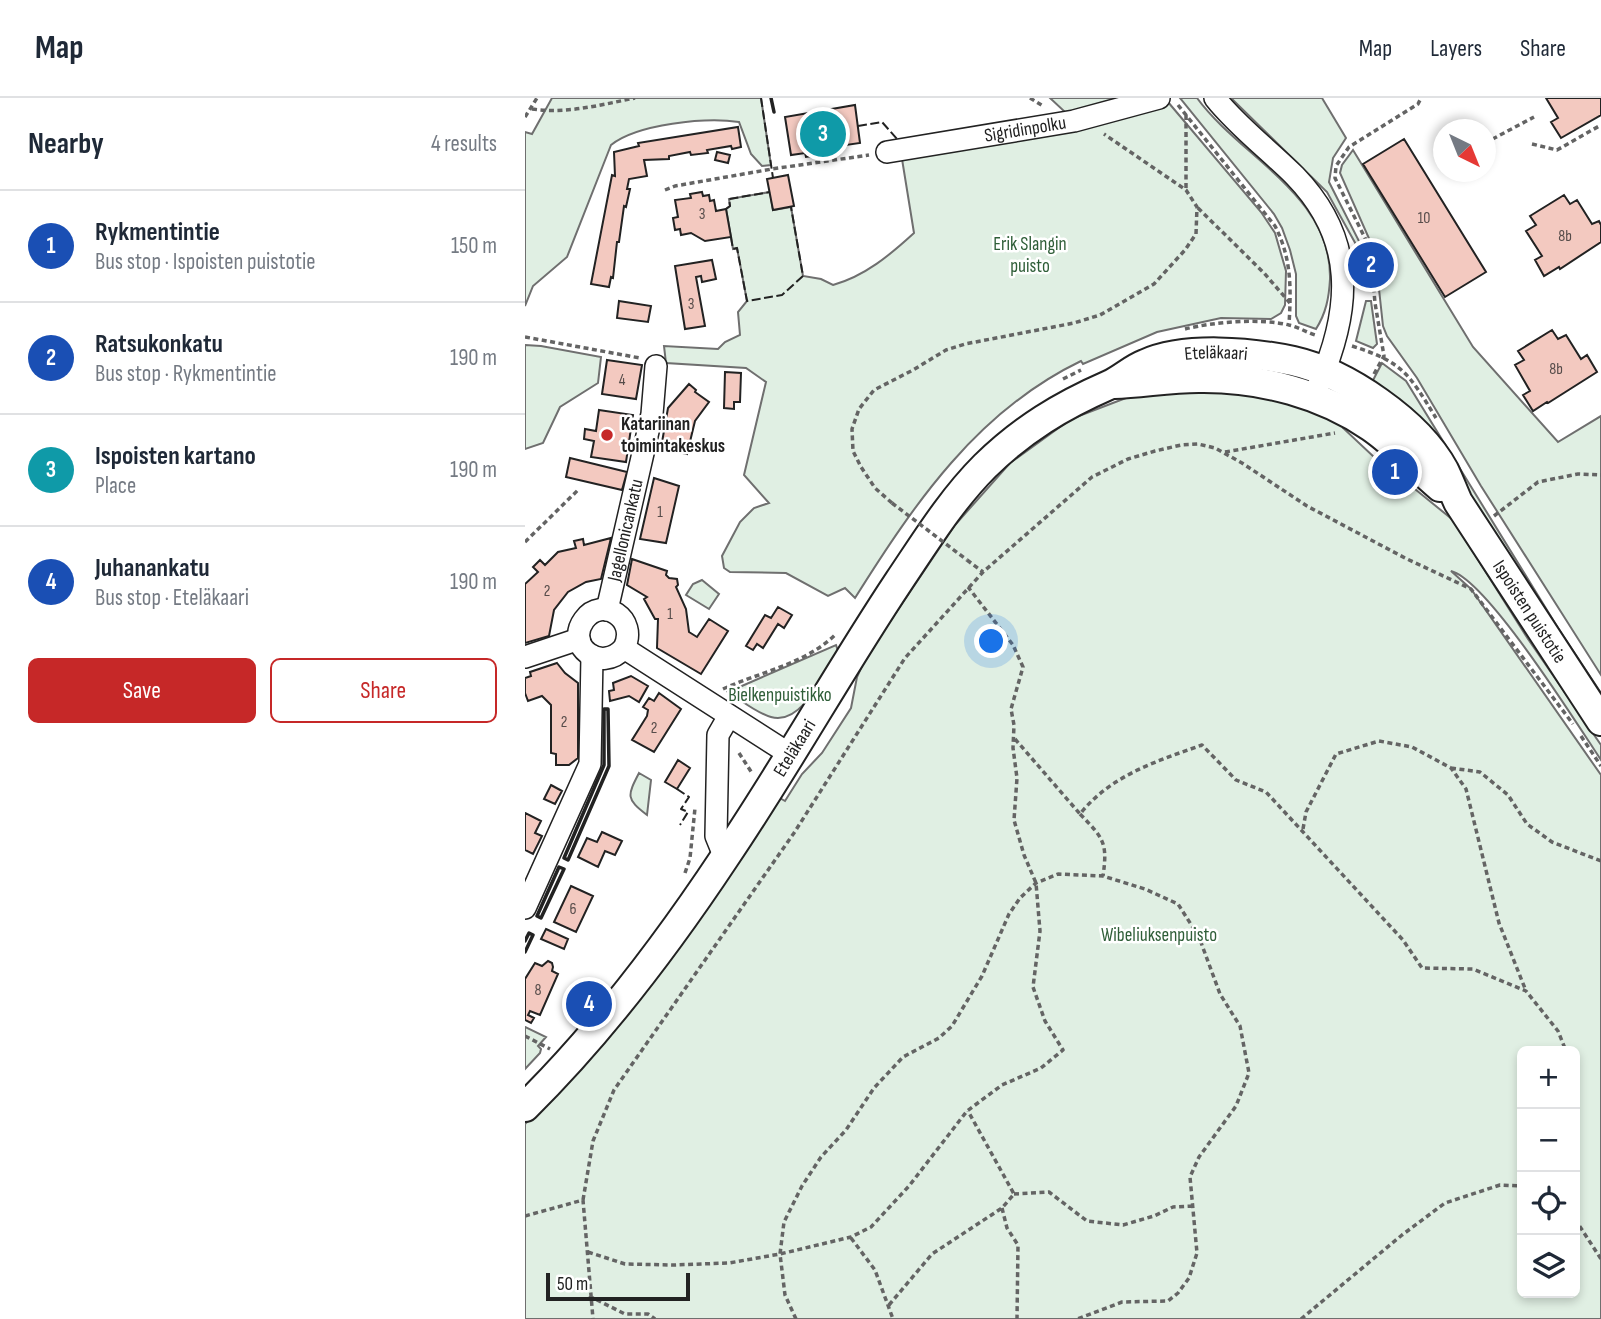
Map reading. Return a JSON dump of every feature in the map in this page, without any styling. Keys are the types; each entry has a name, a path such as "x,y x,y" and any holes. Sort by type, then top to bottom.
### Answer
{"main road":[{"name":"Eteläkaari","path":"525,1107 611,1013 640,976 725,858 882,607 964,489 1004,449 1033,425 1060,408 1111,384 1145,364 1200,354 1259,355 1325,370"},
{"name":"Ispoisten puistotie","path":"1325,370 1365,393 1417,436 1444,469 1458,502 1601,721"},
{"name":"Eteläkaari","path":"1111,384 1222,378 1275,386 1313,398"},
{"name":"Ispoisten puistotie","path":"1313,398 1370,426 1402,450 1458,502"}],"street":[{"name":"Sigridinpolku","path":"887,152 1074,121 1159,98"},
{"path":"1215,98 1241,127 1296,177 1318,205 1333,233 1342,260 1344,297 1335,340 1313,398"},
{"name":"Jagellonicankatu","path":"607,610 652,414 656,366"},
{"path":"525,657 586,648 610,658 624,648 628,628 620,616 607,610 592,612 586,617 579,632 586,648 590,764 525,908"},
{"path":"624,648 791,755"},
{"path":"725,858 716,836 717,748 718,735 729,716"}],"path":[{"path":"525,117 537,98"},
{"path":"532,109 578,110 635,98"},
{"path":"1173,98 1275,226 1288,257 1289,325"},
{"path":"1370,381 1384,356 1366,240 1335,177 1336,166 1349,147 1418,104 1421,98"},
{"path":"1186,115 1186,190"},
{"path":"1496,138 1534,117"},
{"path":"1532,144 1557,150 1601,125"},
{"path":"1095,128 1186,190 1197,207 1264,273 1290,304"},
{"path":"665,190 772,169 887,152"},
{"path":"983,572 874,488 853,451 852,429 859,409 874,390 946,350 1063,325 1100,314 1154,284 1196,234 1197,207"},
{"path":"525,337 643,358 656,366"},
{"path":"1223,453 1338,432"},
{"path":"593,1319 583,1200 593,1141 614,1090 794,833 905,658 983,572 1092,477 1128,460 1181,445 1198,444 1215,448 1307,506 1405,558 1471,589 1577,729 1601,766"},
{"path":"1494,516 1538,482 1578,474 1601,475"},
{"path":"525,542 578,490"},
{"path":"588,1252 625,1264 729,1263 851,1237 871,1227 909,1186 967,1111 1002,1085 1041,1068 1063,1050 1045,1021 1033,988 1040,931 1036,883 1014,820 1017,778 1011,709 1023,667 1013,645 968,587"},
{"path":"711,704 723,688 805,657 825,645 842,628"},
{"path":"1014,738 1103,838 1103,876"},
{"path":"1303,830 1306,812 1336,754 1379,741 1412,747 1451,768 1480,772 1508,795 1527,824 1552,842 1601,861"},
{"path":"1080,814 1095,796 1145,766 1202,746 1236,780 1266,792 1403,940 1422,968 1473,969 1526,991"},
{"path":"1451,768 1465,789 1499,923 1526,991 1557,1031 1564,1046"},
{"path":"682,880 690,858 695,804"},
{"path":"796,1319 785,1294 780,1254 784,1222 802,1186 821,1157 846,1130 874,1088 903,1057 939,1038 952,1026 982,976 1009,914 1020,898 1036,883 1058,874 1103,876 1145,888 1178,904 1199,937 1220,994 1240,1026 1249,1073 1236,1105 1199,1157 1190,1177 1197,1253 1189,1278 1168,1301 1122,1302 1077,1319"},
{"path":"525,1036 550,1049 544,1056"},
{"path":"967,1111 1014,1194"},
{"path":"1301,1319 1402,1234 1445,1203 1500,1185 1517,1186"},
{"path":"889,1305 932,1254 1002,1208 1014,1194 1049,1192 1087,1221 1123,1225 1173,1207 1191,1206"},
{"path":"525,1216 583,1200"},
{"path":"1002,1208 1007,1228 1018,1245 1017,1319"},
{"path":"1580,1227 1601,1259"},
{"path":"851,1237 875,1270 893,1319"},
{"path":"589,1296 625,1314 648,1314 655,1319"}],"green space":[{"path":"552,98 761,98 771,165 762,166 751,154 739,122 672,124 623,138 611,145 567,257 533,286 525,306 525,132 532,134"},
{"path":"1050,98 1121,98 1066,113"},
{"path":"1180,98 1197,98 1215,119 1300,200 1316,224 1327,250 1330,279 1326,305 1316,329 1299,323 1296,316 1296,274 1282,228 1274,214"},
{"path":"1231,98 1322,98 1346,138 1333,158 1329,182 1363,249 1358,248 1327,192"},
{"name":"Erik Slangin puisto","path":"1168,102 1261,212 1275,233 1286,271 1285,305 1281,313 1271,319 1221,318 1157,332 1083,364 1081,361 1044,382 1010,406 979,433 951,463 901,528 855,598 845,588 828,596 786,573 730,572 724,568 722,556 740,522 754,508 769,503 744,475 766,382 746,368 666,363 664,346 718,349 725,342 740,335 738,312 747,301 737,248 733,249 726,209 730,206 729,199 770,192 773,210 791,207 803,276 821,279 833,285 866,270 914,233 902,159"},
{"path":"1353,150 1473,347 1558,442 1601,416 1601,675 1481,486 1417,378 1387,336 1383,326 1375,252 1340,173 1342,165"},
{"path":"1366,301 1371,301 1377,344 1373,348 1356,341"},
{"path":"525,345 601,357 598,383 560,407 543,443 525,449"},
{"path":"1382,363 1406,381 1601,693 1601,703 1370,386"},
{"name":"Wibeliuksenpuisto","path":"1246,386 1346,424 1343,428 1407,488 1410,485 1453,520 1528,639 1601,745 1601,760 1508,625 1467,580 1451,571 1471,589 1601,775 1601,1319 525,1319 525,1124 542,1107 778,797 785,801 802,774 822,753 851,708 857,677 866,657 955,525 1010,463 1071,419 1139,393"},
{"path":"702,580 719,594 709,609 686,595 693,584"},
{"name":"Bielkenpuistikko","path":"836,645 838,651 819,684 793,714 782,718 765,715 728,692"},
{"path":"639,773 651,780 647,815 635,805 631,797 632,787"},
{"path":"525,1027 546,1037 538,1046 540,1053 525,1069"}],"building":[{"path":"1546,98 1601,98 1601,115 1561,138 1551,122 1558,118"},
{"path":"855,105 860,143 825,148 826,154 806,157 805,153 791,155 785,117"},
{"path":"738,127 741,147 732,149 731,146 691,155 690,152 669,156 669,159 644,160 647,176 629,179 627,189 630,189 617,242 613,278 611,277 609,287 591,284 612,175 615,176 614,152 639,146 638,143"},
{"path":"1404,139 1486,272 1445,297 1363,164"},
{"path":"717,152 730,155 728,163 715,160"},
{"path":"788,175 794,206 773,210 767,179"},
{"path":"702,192 703,196 709,195 710,201 714,200 716,211 726,209 731,237 705,241 691,233 681,235 680,229 675,230 673,218 678,217 675,200 691,198 690,194"},
{"path":"1564,195 1570,204 1577,200 1592,224 1599,221 1601,242 1560,269 1559,267 1544,276 1535,260 1542,256 1526,231 1536,225 1530,216"},
{"path":"712,260 716,279 702,282 701,276 696,277 705,326 685,329 675,266"},
{"path":"619,301 651,306 648,322 617,318"},
{"path":"1552,330 1558,339 1566,335 1581,359 1587,355 1597,372 1533,411 1523,395 1530,391 1515,365 1524,360 1518,351"},
{"name":"Katariinan toimintakeskus","path":"607,360 642,365 636,399 602,394"},
{"path":"725,372 741,373 740,402 734,402 734,409 724,408"},
{"path":"689,384 709,402 695,421 687,454 661,448 668,408"},
{"name":"Katariinan toimintakeskus","path":"599,410 633,415 626,462 591,457 594,441 584,439 585,429 596,431"},
{"path":"570,458 627,472 622,490 566,477"},
{"path":"654,478 679,486 666,543 640,539"},
{"path":"611,538 601,579 586,582 568,592 554,610 549,636 525,643 525,584 538,572 533,567 540,560 545,565 558,552 576,548 574,541 583,539 584,545"},
{"path":"632,559 667,571 669,578 677,579 676,587 686,609 689,632 697,637 709,619 728,631 701,674 657,648 658,619 655,619 644,599 647,597 627,585"},
{"path":"778,607 792,615 784,628 778,624 763,648 757,644 753,650 746,646 765,615 771,618"},
{"path":"557,663 578,683 578,758 569,765 556,765 556,754 551,753 551,705 542,696 528,701 525,693 525,678 531,676 530,672"},
{"path":"631,676 648,686 639,702 629,696 610,701 609,691 614,690 613,683"},
{"path":"659,693 681,709 654,752 632,740 647,716 648,710 643,707 649,698 654,701"},
{"path":"678,760 690,768 677,789 665,782"},
{"path":"551,785 562,791 555,804 544,799"},
{"path":"525,813 541,821 535,833 542,836 533,854 525,850"},
{"path":"602,832 622,841 615,855 605,851 598,867 578,857 587,838 597,842"},
{"path":"571,886 593,896 576,932 554,922"},
{"path":"546,929 568,939 564,949 541,939"},
{"path":"548,961 552,963 552,971 558,974 540,1015 530,1011 528,1015 534,1018 531,1023 525,1020 525,979 535,963 542,966"}],"fence":[{"path":"761,98 773,178"},
{"path":"858,126 882,122 898,140"},
{"path":"726,209 730,206 729,199 770,192"},
{"path":"731,237 733,249 737,248 747,301 782,295 803,276 791,207"},
{"path":"677,789 689,797 681,809 688,812 680,825"}],"wall":[{"path":"771,98 774,112"},
{"path":"604,709 608,709 609,766 568,860 564,858 604,765 604,709"},
{"path":"559,867 564,869 541,918 537,916 559,867"},
{"path":"525,941 529,933 533,935"},
{"path":"525,952 533,935"}],"place":[{"name":"Ispoisten kartano","path":"823,134"},
{"name":"Ratsukonkatu","path":"1371,265"},
{"name":"Katariinan toimintakeskus","path":"607,435"},
{"name":"Rykmentintie","path":"1395,472"},
{"name":"Juhanankatu","path":"589,1004"}]}
